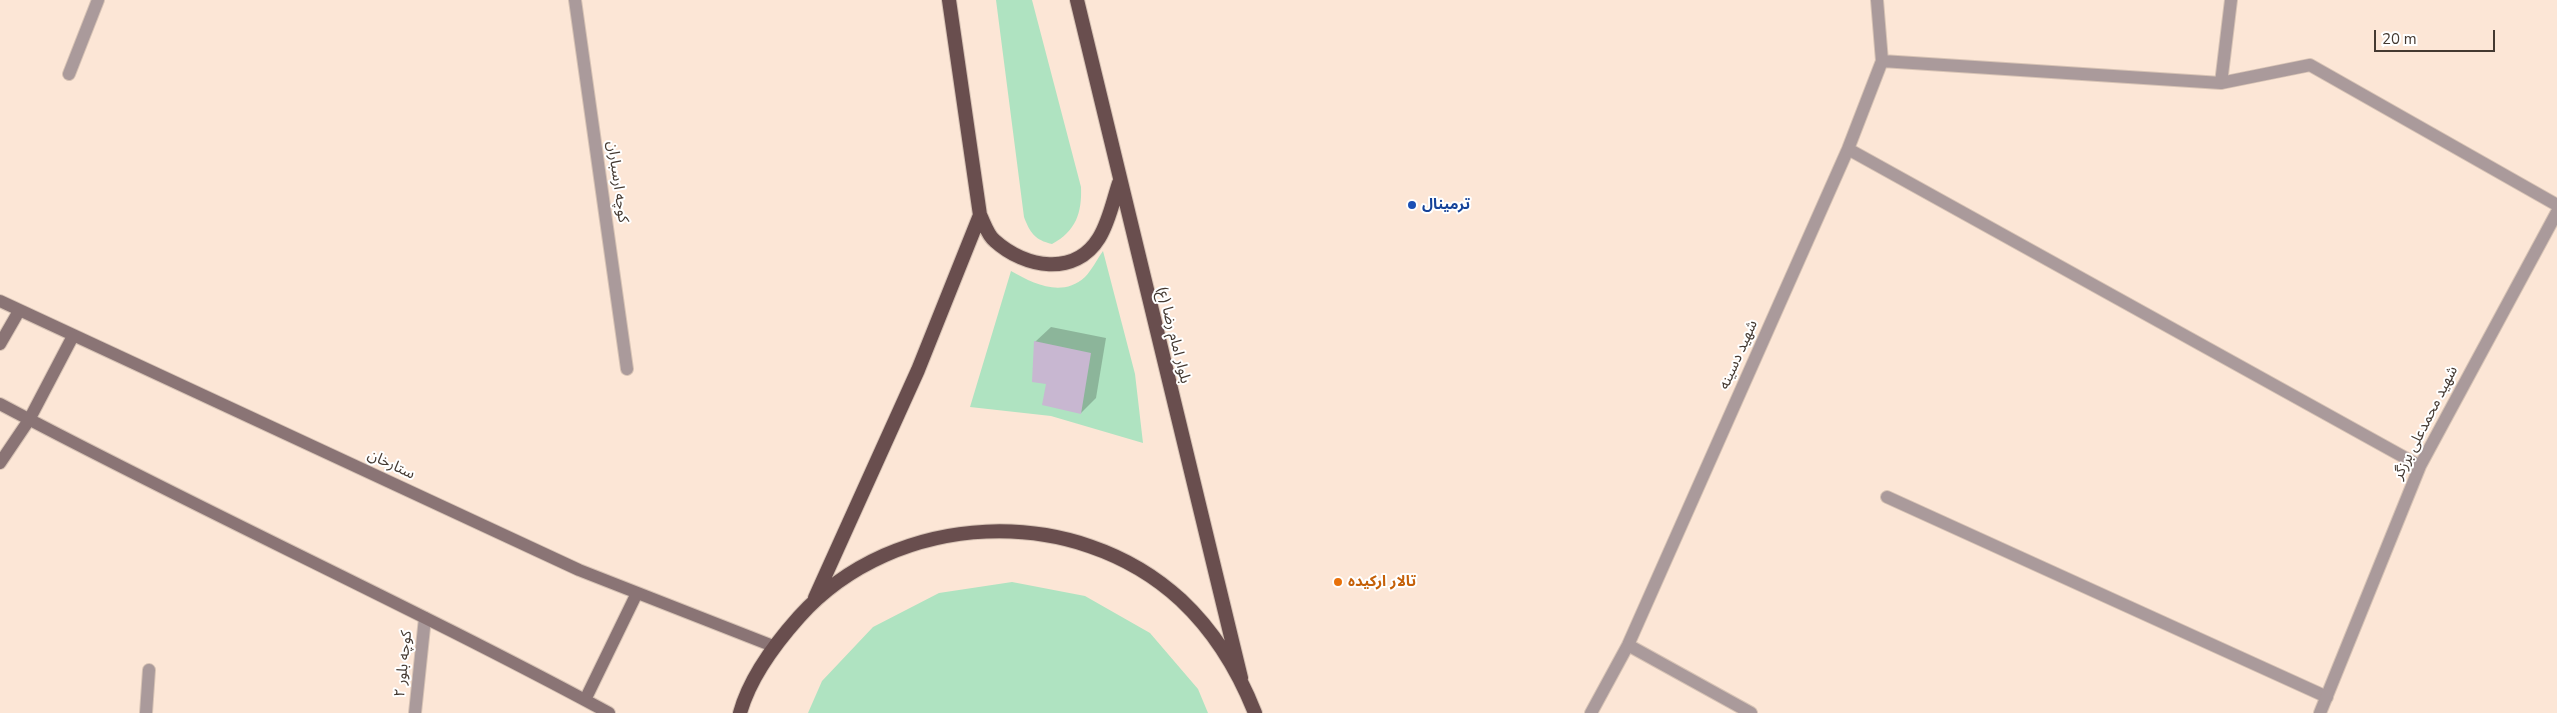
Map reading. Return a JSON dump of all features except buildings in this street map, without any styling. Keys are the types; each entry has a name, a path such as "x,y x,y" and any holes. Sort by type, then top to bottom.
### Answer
{"highway":[{"path":"949,0 980,215 993,240 1022,258 1056,266 1075,260 1088,251 1099,237 1119,182"},
{"name":"بلوار امام رضا (ع)","path":"1077,0 1119,182 1241,678"},
{"path":"815,599 918,370 980,215"},
{"path":"740,713 743,701 773,646 815,599 855,570 900,548 948,534 998,530 1047,534 1095,548 1140,570 1187,607 1214,636 1241,678 1255,713"}],"main road":[{"name":"ستارخان","path":"0,301 579,570 773,646"},
{"path":"0,344 19,311"},
{"path":"0,463 30,420 73,336"},
{"path":"0,404 184,500 425,618 609,713"},
{"path":"585,700 637,593"}],"street":[{"path":"69,74 98,0"},
{"name":"کوچه ارسباران","path":"575,0 627,369"},
{"name":"شهید دسینه","path":"1591,713 1628,645 1848,149 1882,61 1877,0"},
{"path":"2221,83 2231,0"},
{"path":"1882,61 2221,83 2310,65 2557,205"},
{"path":"1848,149 2420,466"},
{"name":"شهید محمدعلی برزگر","path":"2320,713 2420,466 2557,212"},
{"path":"1887,497 2327,696"},
{"name":"کوچه بلور ۲","path":"415,713 425,618"},
{"path":"1628,645 1751,713"},
{"path":"146,713 149,670"}],"green space":[{"path":"996,0 1032,0 1081,187 1079,213 1076,220 1067,233 1052,244 1037,238 1024,217"},
{"path":"1103,251 1135,374 1143,443 1051,416 970,407 1011,271 1048,287 1067,287 1085,277"},
{"path":"1012,582 1085,596 1150,633 1198,689 1208,713 808,713 822,681 873,627 939,593"}],"place":[{"name":"ترمینال","path":"1412,205"},
{"name":"تالار ارکیده","path":"1338,582"}]}
